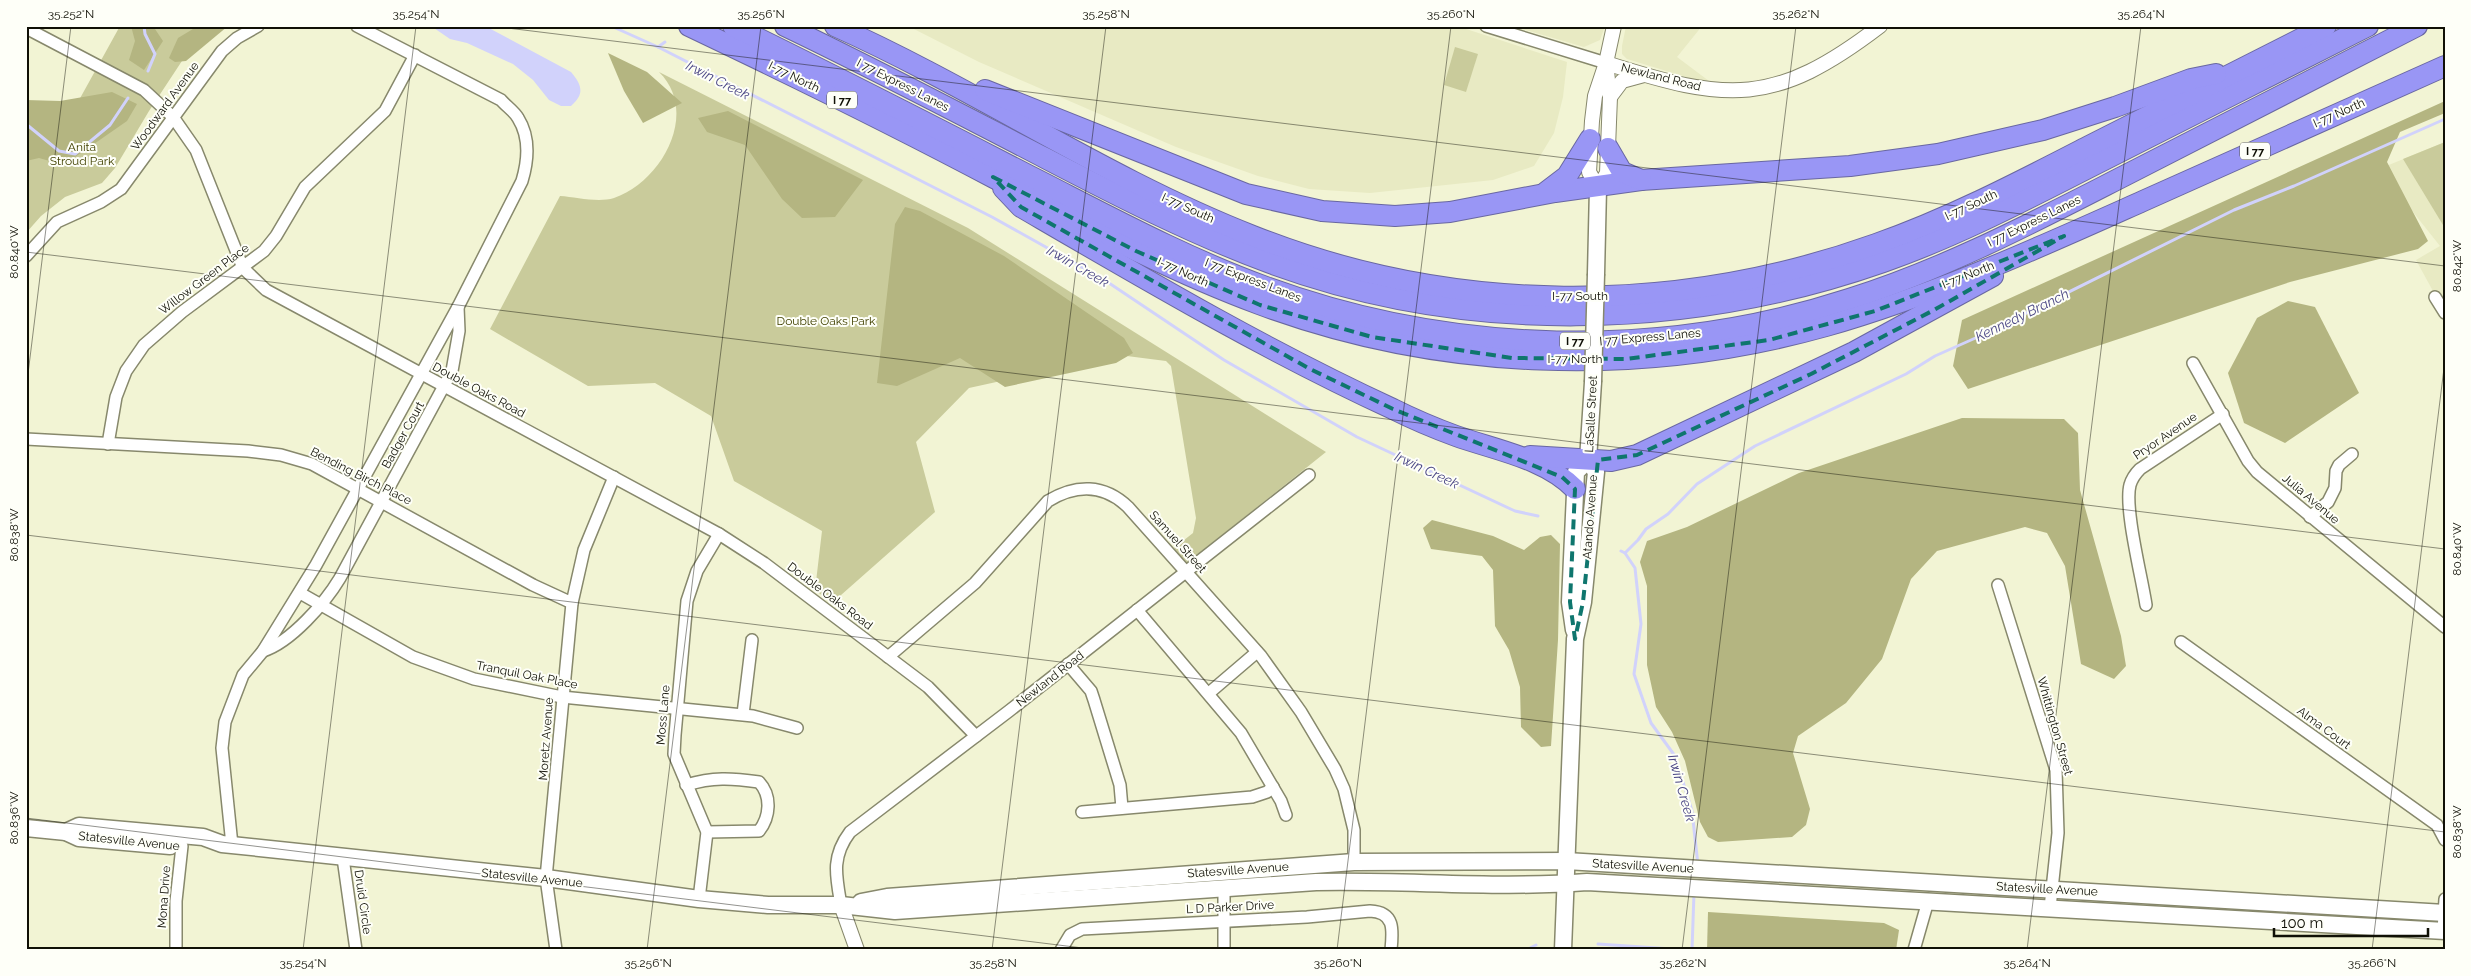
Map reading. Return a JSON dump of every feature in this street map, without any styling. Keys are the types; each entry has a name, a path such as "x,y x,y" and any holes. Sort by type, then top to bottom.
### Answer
{"highway":[{"name":"I-77 North","path":"689,26 866,112 1152,259 1260,305 1316,323 1391,342 1457,353 1512,358 1569,360 1645,358 1711,350 1778,338 1884,308 2064,236 2445,66"},
{"name":"I 77 Express Lanes","path":"733,26 882,99 1136,230 1257,284 1321,305 1404,325 1487,337 1569,341 1653,338 1738,327 1819,308 1894,284 2019,229 2416,26"},
{"name":"I 77 Express Lanes","path":"785,26 1146,210 1218,243 1275,265 1345,286 1418,302 1490,312 1570,316 1650,313 1733,302 1813,284 1886,261 1956,232 2023,201 2368,26"},
{"name":"I-77 South","path":"835,26 884,48 1129,180 1194,212 1281,247 1333,264 1412,282 1491,293 1561,297 1622,296 1702,288 1782,273 1855,252 1927,225 1982,200 2326,26"},
{"path":"884,48 1224,187 1268,200 1322,210 1396,216 1450,212 1544,194 1598,188 1641,180 1850,166 1957,150 2067,123 2191,79 2241,70"},
{"path":"1544,194 1567,176 1599,143 1622,172 1641,180"},
{"path":"994,177 1021,207 1310,368 1393,410 1455,436 1517,456 1558,474 1575,489"},
{"path":"1517,456 1588,460 1630,458 1769,394 1934,310 2064,236"}],"main road":[{"name":"LaSalle Street","path":"1588,460 1593,382 1598,188"},
{"name":"Atando Avenue","path":"1563,950 1575,639 1570,602 1575,489 1576,472 1588,460 1596,472 1584,602 1575,639"},
{"name":"Statesville Avenue","path":"66,832 79,826 203,838 227,844 343,858 546,878 699,899 768,904 842,905 896,911 1224,887 1380,880 1543,885 1587,882 2444,931"},
{"name":"Statesville Avenue","path":"26,828 66,832 79,838 203,848 227,844"},
{"name":"Statesville Avenue","path":"842,905 887,897 1354,862 1566,861 2052,890 2444,908"}],"street":[{"name":"Woodward Avenue","path":"26,256 57,222 102,202 121,189 222,51 237,38 258,26"},
{"path":"357,26 415,55"},
{"path":"1486,26 1606,63"},
{"name":"LaSalle Street","path":"1606,63 1610,98 1599,143 1589,172 1598,188 1607,174 1599,143 1595,96 1606,63 1614,26"},
{"name":"Newland Road","path":"1606,63 1686,86 1723,91 1770,87 1800,77 1821,66 1880,26"},
{"name":"Double Oaks Road","path":"26,28 144,90 173,117 196,150 243,268 266,290 718,534 764,563 938,696 976,736"},
{"name":"Badger Court","path":"227,844 222,748 225,722 243,675 263,651 300,593 359,489 458,307 522,181 528,158 526,141 518,118 501,100 415,55"},
{"name":"Willow Green Place","path":"108,444 119,390 126,371 144,345 182,312 264,251 276,236 306,187 385,112 415,55"},
{"path":"1610,98 1622,81 1645,75"},
{"path":"2435,297 2445,313"},
{"name":"Badger Court","path":"263,651 284,641 320,604 338,581 445,388 457,352 458,307"},
{"name":"Julia Avenue","path":"2193,364 2248,461 2257,472 2445,628"},
{"name":"Pryor Avenue","path":"2146,604 2132,529 2130,484 2140,469 2223,414"},
{"name":"Bending Birch Place","path":"26,439 248,451 281,455 312,464 533,585 572,603"},
{"path":"2310,517 2328,502 2336,488 2338,465 2352,454"},
{"name":"Newland Road","path":"842,905 836,876 837,859 840,845 850,832 976,736 1309,475"},
{"name":"Moretz Avenue","path":"556,950 546,878 572,603 584,550 614,477"},
{"name":"Samuel Street","path":"888,657 975,584 1048,501 1073,489 1094,489 1117,498 1186,571 1257,652 1292,698 1335,770 1344,789 1354,830 1354,862"},
{"name":"Moss Lane","path":"707,832 674,754 687,601 697,571 718,534"},
{"name":"Whittington Street","path":"1998,585 2056,770 2058,819 2050,908"},
{"name":"Tranquil Oak Place","path":"300,593 413,657 439,668 498,685 562,697 743,714 776,720 797,728"},
{"path":"1137,610 1241,733 1273,787 1286,815"},
{"path":"743,714 752,640"},
{"name":"Alma Court","path":"2181,642 2437,825 2445,840"},
{"path":"1209,693 1257,652"},
{"path":"1068,664 1091,691 1120,785 1122,808"},
{"path":"686,785 709,778 737,779 759,782 766,792 766,823 759,831 707,832 699,899"},
{"path":"1082,812 1252,797 1273,787"},
{"name":"Mona Drive","path":"176,950 176,901 182,846"},
{"name":"Druid Circle","path":"343,858 356,950"},
{"path":"1224,887 1224,950"},
{"path":"1914,950 1928,901"},
{"path":"842,905 857,950"},
{"path":"2444,908 2444,931"},
{"name":"L D Parker Drive","path":"1061,950 1070,934 1082,929 1307,917 1379,911 1390,920 1393,934 1391,950"}],"highlighted area":[{"path":"993,177 1136,251 1260,305 1372,337 1512,358 1626,359 1769,340 1875,311 2064,236 1934,310 1811,374 1637,455 1598,460 1583,602 1575,639 1570,602 1575,489 1562,477 1393,409 1310,369 1021,207"}],"shaded area":[{"path":"131,26 153,26 163,41 144,70 129,60 135,41"},
{"path":"198,26 228,26 186,61 175,62 169,58 178,38"},
{"path":"908,26 1457,26 1567,62 1563,97 1554,133 1534,166 1493,180 1370,193 1309,189 1258,176 1176,147 979,62"},
{"path":"1512,26 1605,26 1600,40 1584,47"},
{"path":"1626,26 1702,26 1677,57 1709,81 1696,80 1627,59 1622,54"},
{"path":"608,53 647,72 682,103 643,123 624,91"},
{"path":"112,92 137,104 127,121 68,162 53,162 39,158 26,161 26,100 60,101"},
{"path":"2445,101 2445,113 2400,132 2387,162 2428,241 2418,249 2290,282 1968,389 1953,366 1962,320"},
{"path":"728,111 863,180 835,217 802,218 782,199 745,145 707,132 698,118"},
{"path":"2445,142 2445,313 2416,260 2440,246 2379,169"},
{"path":"905,207 920,211 1004,256 1124,338 1133,353 1116,363 1005,387 960,358 897,386 877,383 895,224"},
{"path":"2288,301 2315,307 2359,393 2285,443 2244,423 2228,373 2257,318"},
{"path":"1962,418 2064,419 2078,433 2080,490 2121,636 2126,666 2114,679 2081,664 2065,566 2047,533 2025,527 1937,551 1911,579 1882,659 1846,703 1798,736 1793,753 1810,809 1806,825 1792,837 1718,842 1708,837 1700,822 1685,761 1672,732 1656,707 1647,665 1647,586 1640,562 1647,541 1687,527 1799,473"},
{"path":"1432,520 1493,536 1524,550 1540,537 1551,535 1560,544 1558,640 1551,746 1541,747 1521,727 1520,687 1509,650 1495,626 1493,570 1482,556 1431,549 1423,528"},
{"path":"1708,912 1884,923 1899,930 1896,950 1707,950"}],"green space":[{"name":"Anita Stroud Park","path":"120,26 205,26 149,111 115,168 102,183 65,197 41,216 26,233 26,156 68,120"},
{"path":"1455,47 1478,54 1466,92 1444,85"},
{"name":"Double Oaks Park","path":"659,72 968,228 1326,452 1186,564 1174,548 1193,533 1196,518 1171,366 1166,361 1119,355 969,388 916,442 935,512 832,603 815,590 822,531 734,481 711,416 655,383 588,386 490,329 560,196 594,200 614,198 631,190 647,177 660,162 670,144 675,125 676,106 671,88"},
{"path":"2445,142 2445,225 2443,225 2403,159"}],"water":[{"path":"431,26 485,26 571,72 580,85 580,93 571,106 561,106 549,100 533,80 513,64 467,43 450,39"}],"waterway":[{"path":"144,26 145,34 155,54 148,71"},
{"name":"Irwin Creek","path":"611,26 658,47 992,217 1103,279 1224,360 1357,437 1515,511 1538,516"},
{"name":"Irwin Creek","path":"658,47 665,42"},
{"path":"26,124 59,151 75,154 110,125 128,98"},
{"name":"Kennedy Branch","path":"1625,553 1646,529 1668,514 1697,484 1755,446 1906,374 1935,356 1980,336 2234,210 2294,186 2445,119"},
{"name":"Irwin Creek","path":"1621,551 1625,553 1635,568 1641,624 1634,674 1651,723 1675,756 1692,811 1698,865"},
{"name":"Irwin Creek","path":"1692,950 1694,893"},
{"path":"1598,944 1687,950"},
{"path":"1526,950 1536,945"}]}
